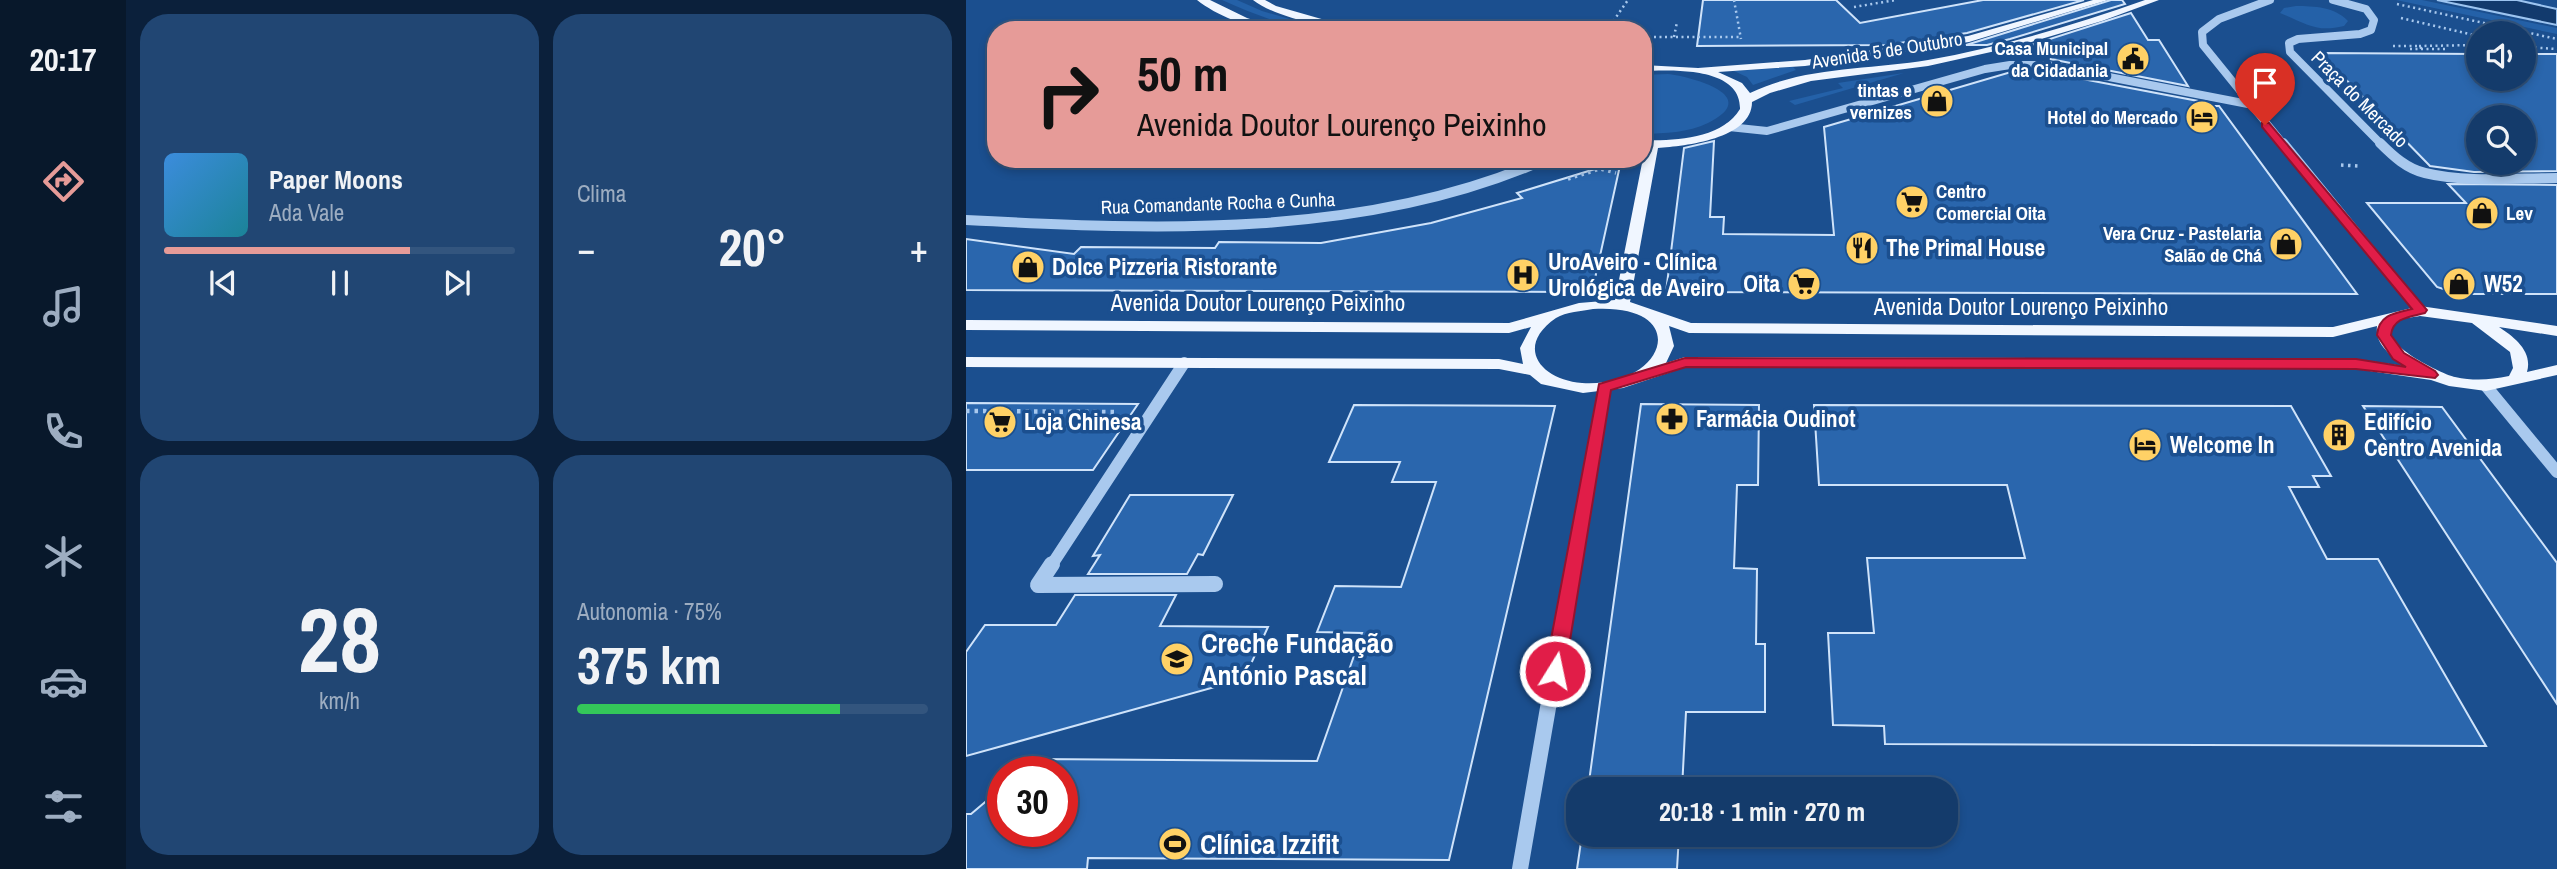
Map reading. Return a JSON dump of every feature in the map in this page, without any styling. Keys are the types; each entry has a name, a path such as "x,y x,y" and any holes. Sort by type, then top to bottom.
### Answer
{"main road":[{"path":"1202,0 1247,21"},
{"path":"1258,0 1273,8 1322,21"},
{"name":"Avenida 5 de Outubro","path":"1702,70 1805,63 1969,39 2103,0"},
{"name":"Avenida 5 de Outubro","path":"1746,100 1763,89 1817,78 1925,63 1992,50 2094,22 2154,0"},
{"path":"1652,68 1682,67 1702,70 1725,78 1740,88 1746,100 1746,109 1729,127 1695,139 1652,144"},
{"path":"1622,305 1644,168"},
{"name":"Avenida Doutor Lourenço Peixinho","path":"966,325 1509,328 1549,318 1584,305 1622,305 1689,328 2333,332 2420,310 2557,331"},
{"path":"1640,377 1656,365 1666,352 1668,338 1663,325 1651,315"},
{"name":"Avenida Doutor Lourenço Peixinho","path":"2460,316 2497,332 2516,349 2523,368 2517,377"},
{"name":"Avenida Doutor Lourenço Peixinho","path":"1535,371 1527,358 1527,344 1535,330 1549,318"},
{"path":"2392,318 2385,326 2384,335 2389,345 2398,356 2430,375"},
{"path":"966,362 1499,364 1535,371 1547,380 1564,385 1604,387 1685,362 2356,364 2486,386 2557,370"}],"street":[{"path":"2270,0 2219,19 2202,32 2203,46 2420,310"},
{"name":"Praça do Mercado","path":"2333,0 2366,9 2374,20 2371,30 2360,34 2298,39 2289,43 2290,52 2397,160 2423,173 2455,177 2557,178"},
{"path":"1729,127 1767,131 1985,69 2010,65 2047,65 2248,104"},
{"name":"Rua Comandante Rocha e Cunha","path":"966,220 1080,226 1299,220 1359,214 1440,198 1513,176 1529,168"},
{"path":"1184,363 1038,585 1215,584"},
{"path":"2486,386 2557,472"},
{"path":"1520,869 1604,387"}],"path":[{"path":"1613,21 1628,0"},
{"path":"1734,0 1744,51"},
{"path":"1854,7 1896,0"},
{"path":"2390,3 2557,38"},
{"path":"2403,19 2466,33"},
{"path":"1674,37 1677,22"},
{"path":"1652,37 1741,37"},
{"path":"2418,46 2466,45"},
{"path":"2536,48 2557,49"},
{"path":"2410,49 2445,49"},
{"path":"966,411 1121,412"}],"shaded area":[{"path":"1222,0 1237,0 1296,21 1276,21"},
{"path":"2396,0 2422,0 2523,21 2495,21"},
{"path":"2437,0 2517,0 2557,9 2557,25"},
{"path":"2296,6 2331,10 2348,21 2344,26 2318,28 2280,13 2284,8"},
{"path":"2536,24 2557,28 2557,34 2536,30"},
{"path":"1793,67 1796,70 1753,85 1747,77 1734,71"},
{"path":"1904,73 1795,105 1789,101 1843,88 1838,83"},
{"path":"1668,74 1706,84 1726,96 1728,104 1723,113 1708,123 1676,132 1652,133 1652,75"}],"building":[{"path":"1703,0 1836,0 1860,23 1983,0 2084,0 1967,33 1886,45 1697,46"},
{"path":"2111,0 2122,0 2125,4 1987,45 1966,45"},
{"path":"2131,13 2148,40 2159,40 2188,86 2050,59 2097,45 2031,45"},
{"path":"2320,53 2466,54 2466,91 2536,91 2536,54 2557,54 2557,171 2536,171 2536,105 2466,105 2466,171 2430,166"},
{"path":"2011,72 2046,72 2198,101 2201,106 2219,106 2357,294 1666,292 1684,148 1714,141 1710,217 1724,217 1723,234 1834,235 1824,127"},
{"path":"1598,168 1619,168 1594,283 1570,292 966,290 966,239 1074,254 1081,247 1215,248 1219,242 1321,243 1431,223 1522,198 1517,193"},
{"path":"2448,184 2557,185 2557,294 2458,294 2437,287 2367,203 2466,203"},
{"path":"966,403 1138,404 1093,470 966,470"},
{"path":"1641,404 1759,405 1758,485 1737,485 1734,568 1757,569 1756,644 1765,644 1765,712 1686,712 1683,777 1590,777"},
{"path":"1354,405 1555,406 1449,860 1088,858 1087,869 966,869 966,814 971,814 987,800 987,847 1078,847 1078,759 1317,761 1362,633 1317,632 1335,586 1401,587 1436,482 1392,482 1400,462 1329,462"},
{"path":"1814,405 2291,406 2331,476 2313,476 2319,487 2289,487 2327,559 2378,559 2486,746 1885,744 1884,726 1833,725 1828,633 1874,633 1867,558 2025,558 2007,485 1819,485"},
{"path":"2363,406 2442,407 2557,563 2557,704"},
{"path":"1130,495 1233,495 1203,555 1198,554 1187,574 1088,574 1100,555 1093,556"},
{"path":"1075,595 1176,595 1160,626 1268,627 1244,679 966,756 966,652 985,625 1056,625"},
{"path":"1580,847 1678,847 1677,869 1577,869"}],"place":[{"name":"Casa Municipal da Cidadania","path":"2133,59"},
{"name":"tintas e vernizes","path":"1937,101"},
{"name":"Hotel do Mercado","path":"2202,117"},
{"name":"Centro Comercial Oita","path":"1912,202"},
{"name":"Lev","path":"2482,213"},
{"name":"Vera Cruz - Pastelaria Salão de Chá","path":"2286,244"},
{"name":"The Primal House","path":"1862,248"},
{"name":"Dolce Pizzeria Ristorante","path":"1028,267"},
{"name":"UroAveiro - Clínica Urológica de Aveiro","path":"1523,275"},
{"name":"Oita","path":"1804,284"},
{"name":"W52","path":"2459,284"},
{"name":"Farmácia Oudinot","path":"1672,419"},
{"name":"Loja Chinesa","path":"1000,422"},
{"name":"Edifício Centro Avenida","path":"2339,435"},
{"name":"Welcome In","path":"2145,445"},
{"name":"Creche Fundação António Pascal","path":"1177,659"},
{"name":"Clínica Izzifit","path":"1175,844"}],"route":[{"path":"1555,671 1604,387 1685,362 2356,364 2430,375 2398,356 2384,335 2385,326 2392,318 2420,310 2265,125"}]}
